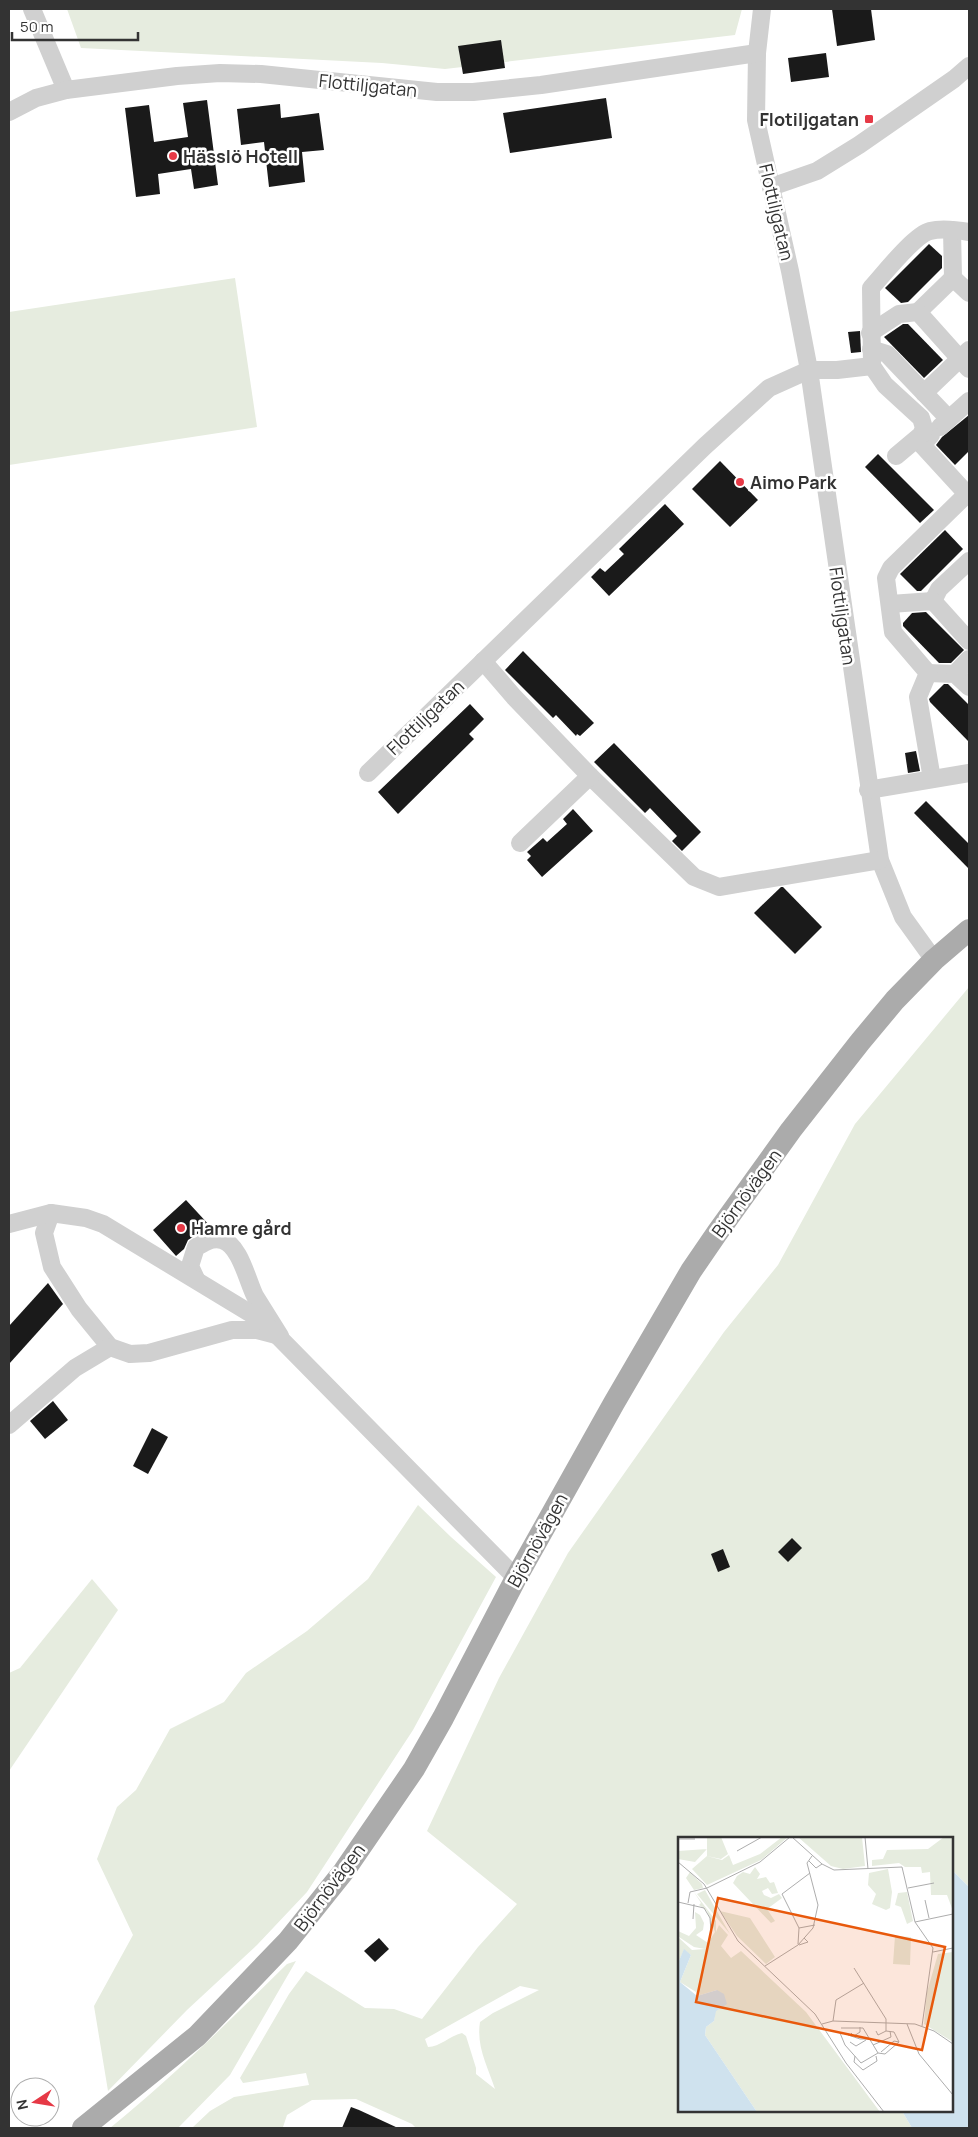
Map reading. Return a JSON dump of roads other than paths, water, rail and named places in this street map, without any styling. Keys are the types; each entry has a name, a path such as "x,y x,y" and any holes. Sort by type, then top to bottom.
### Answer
{"main road":[{"name":"Björnövägen","path":"83,2128 197,2036 288,1941 344,1871 414,1769 443,1718 516,1578 614,1403 691,1272 791,1130 860,1042 895,1000 934,960 969,930"}],"street":[{"path":"32,9 66,90"},
{"name":"Flottiljgatan","path":"762,9 757,53 756,120 790,271 808,370 868,790 880,860 903,918 934,960"},
{"name":"Flottiljgatan","path":"9,112 36,98 66,90 118,82 220,73 261,74 437,92 473,92 541,85 757,53"},
{"path":"771,187 817,171 954,80 969,66"},
{"path":"871,350 899,314 918,312 953,278 961,231 930,231 919,236 871,288 871,350 885,385 921,418 926,435 922,445 968,493 891,568 886,578 893,632 928,673 955,674 969,687"},
{"path":"953,278 969,293"},
{"path":"918,312 966,359 924,393"},
{"path":"871,350 887,354 949,419"},
{"name":"Flottiljgatan","path":"368,773 704,446 769,388 808,370 837,370 871,350"},
{"path":"896,456 949,419 969,401"},
{"path":"933,601 939,589 969,561"},
{"path":"890,604 933,601"},
{"path":"933,601 969,641"},
{"path":"955,674 969,659"},
{"path":"483,661 514,697 590,776 694,878 719,886 880,860"},
{"path":"928,673 918,697 932,779"},
{"path":"868,790 969,773"},
{"path":"520,842 590,776"},
{"path":"51,1213 44,1233 52,1267 79,1308 110,1347 130,1354 149,1352 232,1330 257,1330 280,1336"},
{"path":"9,1224 51,1213 86,1218 103,1224 263,1321 280,1336 516,1578"},
{"path":"196,1279 190,1266 196,1247 212,1239 223,1240 230,1244 240,1258 254,1294 280,1336"},
{"path":"9,1425 75,1368 110,1347"}],"water":[{"path":"953,1871 969,1887 969,2128 912,2128 903,2112 953,2112"}],"place":[{"name":"Flotiljgatan","path":"869,119"},
{"name":"Hässlö Hotell","path":"173,156"},
{"name":"Aimo Park","path":"740,482"},
{"name":"Hamre gård","path":"181,1228"}]}
